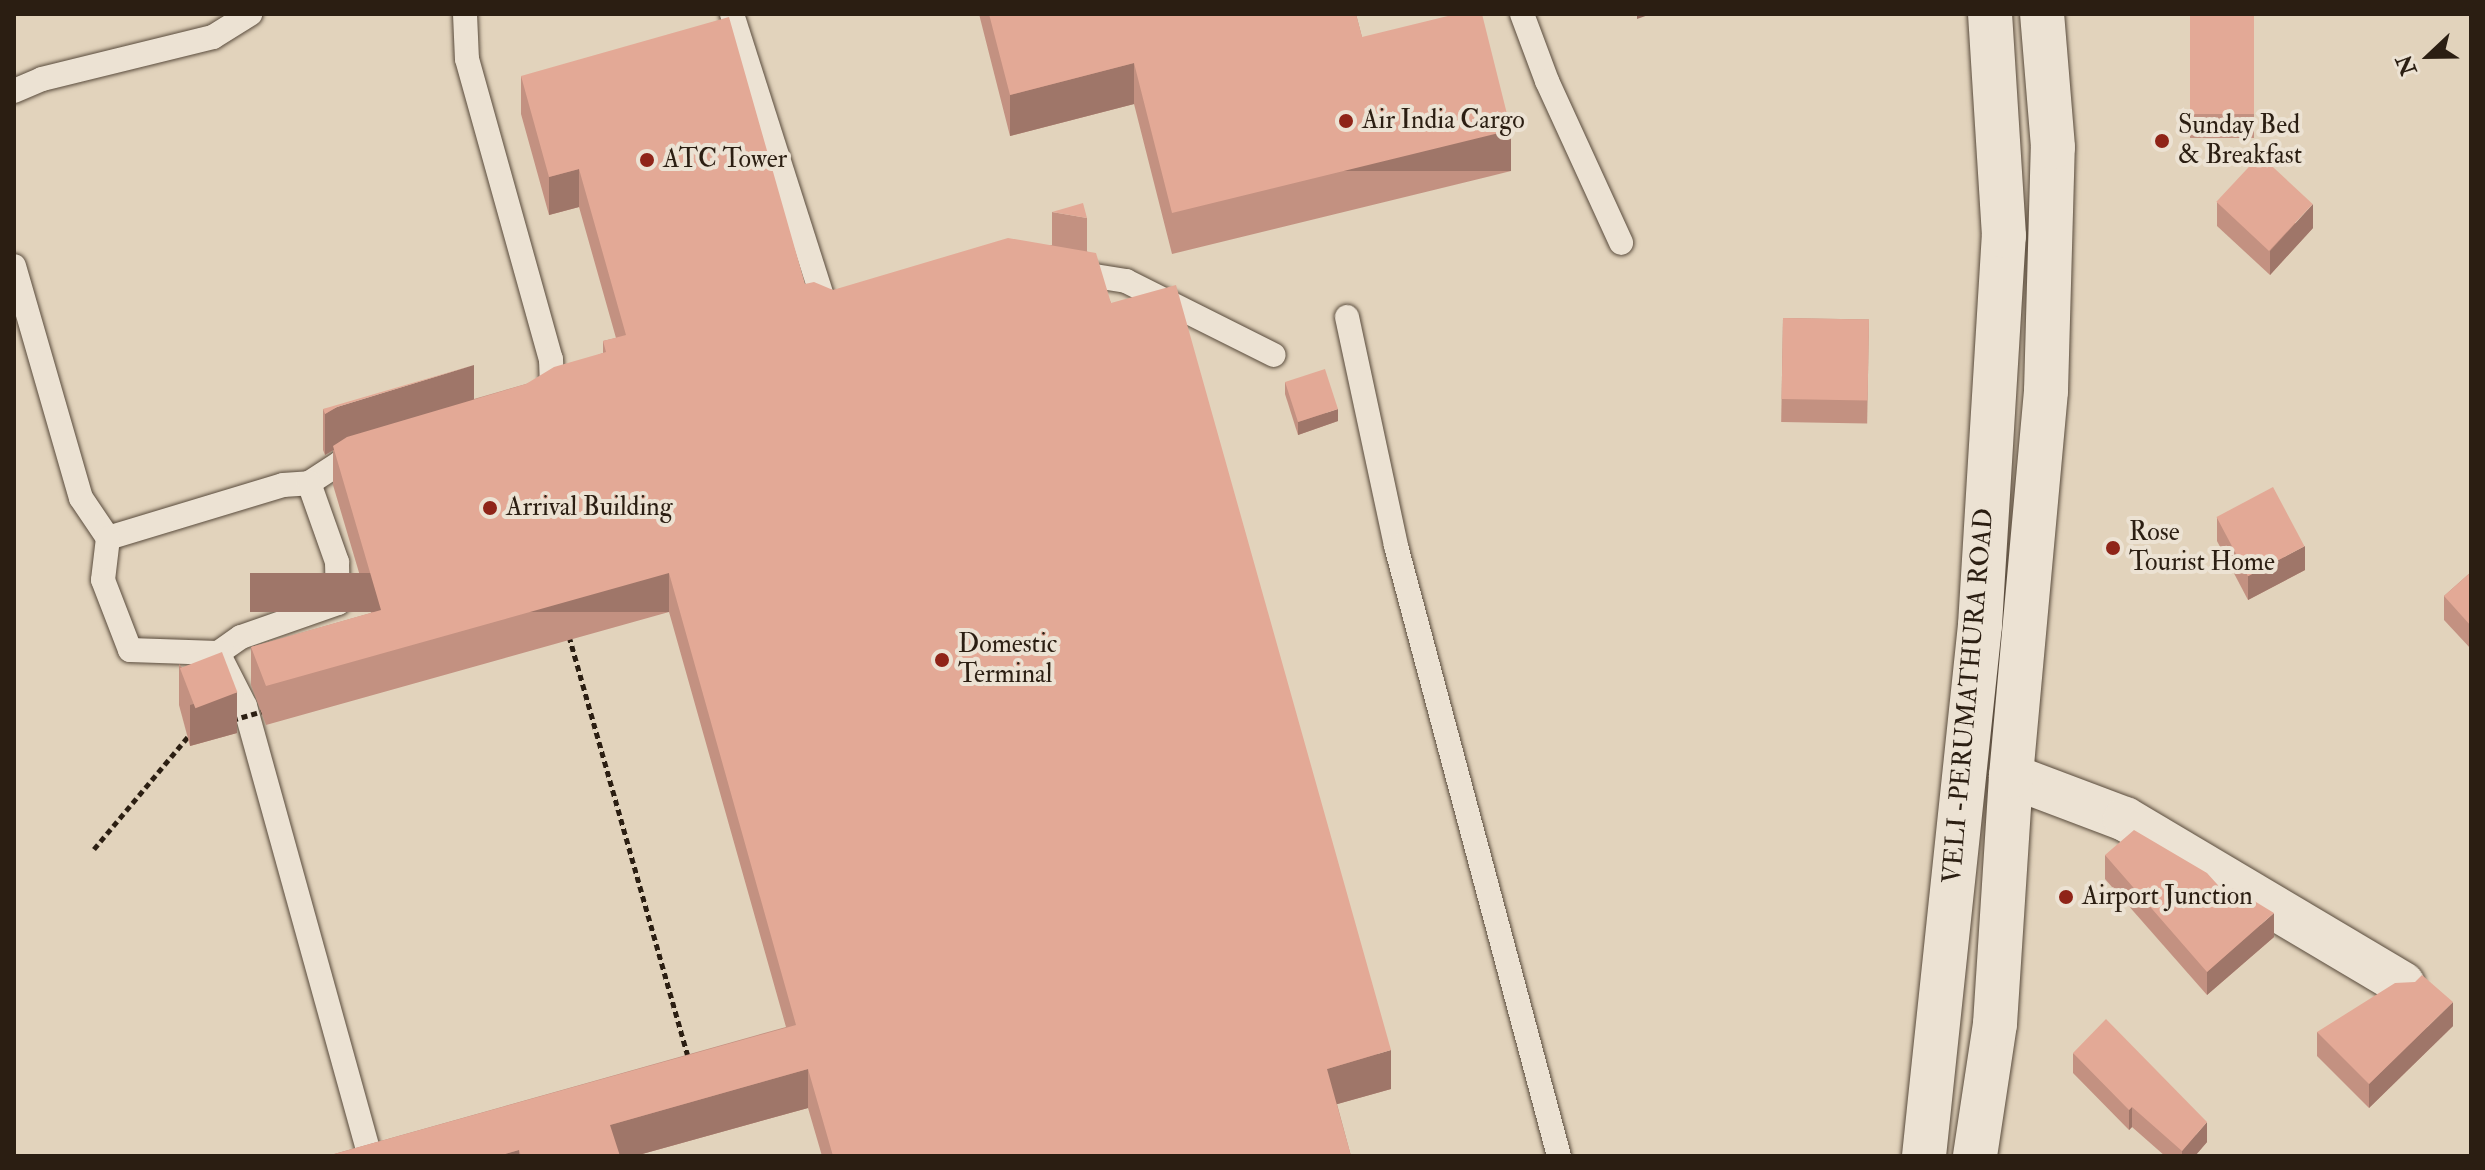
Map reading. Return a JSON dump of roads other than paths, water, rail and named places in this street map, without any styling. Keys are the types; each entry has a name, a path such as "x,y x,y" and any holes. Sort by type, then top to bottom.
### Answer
{"main road":[{"name":"VELI -PERUMATHURA ROAD","path":"1924,1156 1980,625 2004,236 1990,14"},
{"path":"1975,1156 1992,1045 2011,776 2046,391 2053,250 2053,147 2042,14"},
{"path":"2011,776 2125,819 2403,984"},
{"path":"1936,1041 1992,1045"}],"lane":[{"path":"14,91 42,79 213,37 250,14"},
{"path":"465,14 467,59 551,359 552,389 522,408"},
{"path":"732,14 821,305 829,314 858,306"},
{"path":"1522,14 1547,81 1621,243"},
{"path":"14,266 81,498 108,538 103,580 118,631 130,650 218,653 241,637 338,603 337,562 309,483"},
{"path":"1052,269 1126,281 1274,355"},
{"path":"1347,317 1396,546 1559,1156"},
{"path":"108,538 283,485 309,483 341,462 386,448"},
{"path":"218,653 245,706 370,1156"}],"place":[{"name":"Air India Cargo","path":"1346,121"},
{"name":"Sunday Bed & Breakfast","path":"2162,141"},
{"name":"ATC Tower","path":"647,160"},
{"name":"Arrival Building","path":"490,508"},
{"name":"Rose Tourist Home","path":"2113,548"},
{"name":"Domestic Terminal","path":"942,660"},
{"name":"Airport Junction","path":"2066,897"}]}
